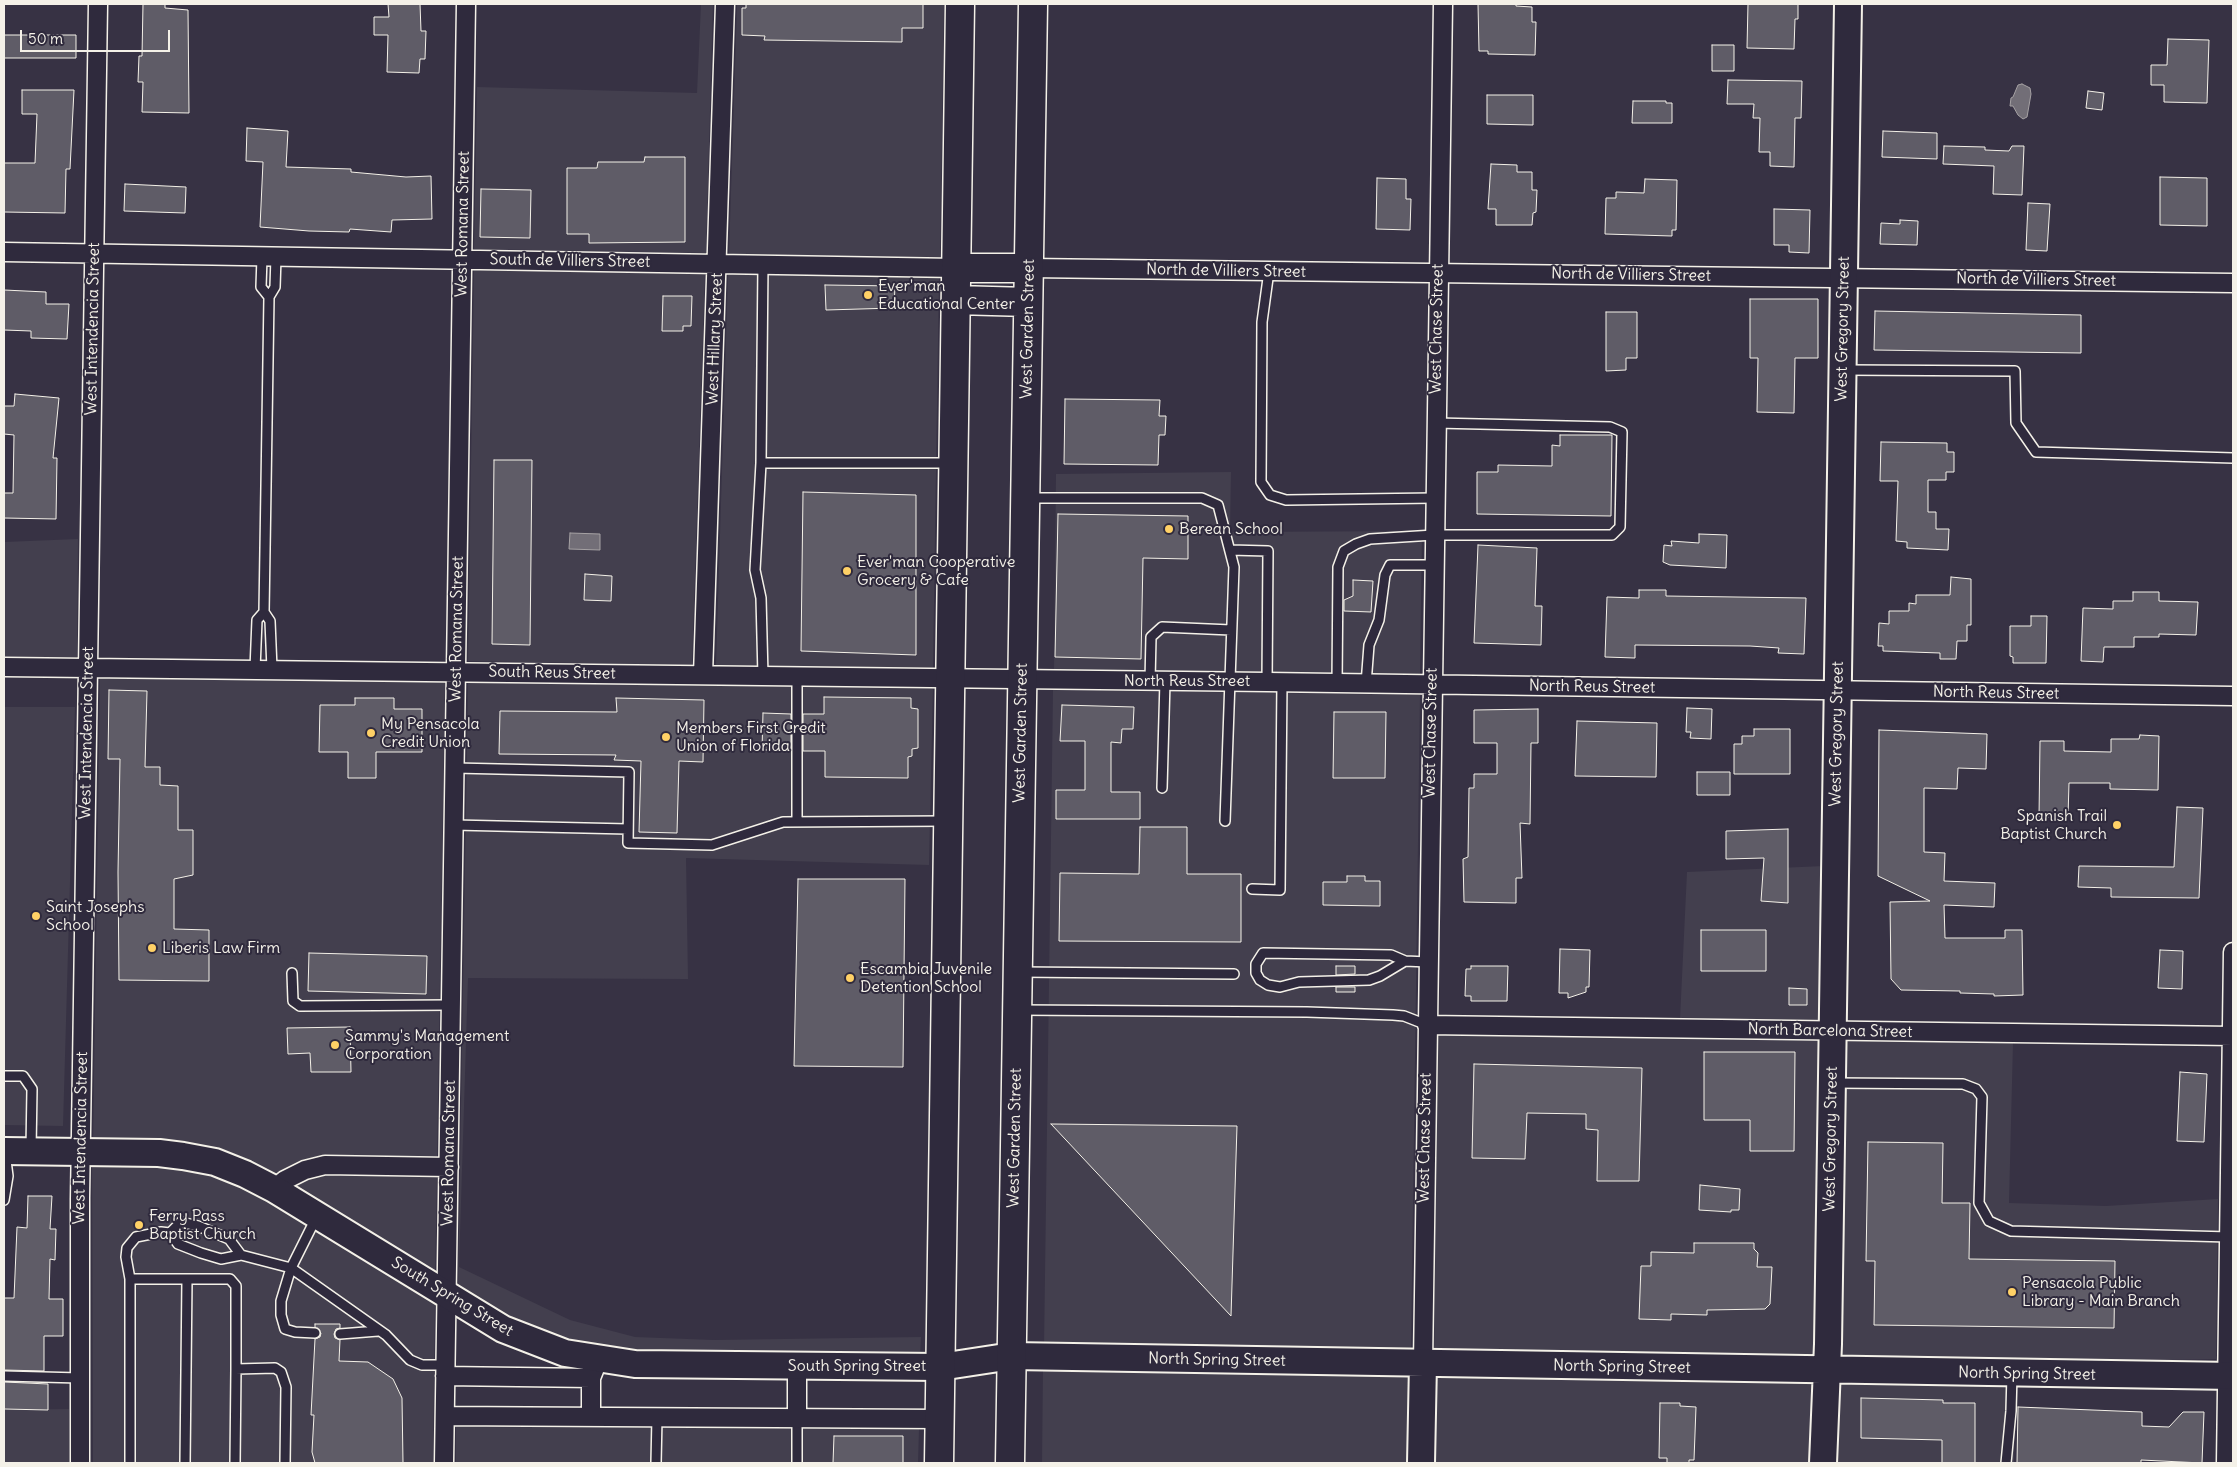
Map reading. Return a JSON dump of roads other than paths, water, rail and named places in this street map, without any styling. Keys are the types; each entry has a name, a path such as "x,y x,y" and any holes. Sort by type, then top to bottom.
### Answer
{"main road":[{"path":"939,1463 960,4"},
{"name":"West Garden Street","path":"1010,1463 1032,4"},
{"path":"956,268 1028,268"},
{"path":"956,300 1028,302"}],"street":[{"name":"West Intendencia Street","path":"80,1463 81,1152 98,4"},
{"name":"West Romana Street","path":"444,1463 466,4"},
{"name":"West Hillary Street","path":"704,675 725,4"},
{"name":"West Chase Street","path":"1421,1463 1434,498 1443,4"},
{"name":"West Gregory Street","path":"1823,1463 1833,1031 1848,4"},
{"name":"South de Villiers Street","path":"4,252 956,268"},
{"name":"North de Villiers Street","path":"1028,268 2233,283"},
{"name":"South Reus Street","path":"4,668 456,671 950,679"},
{"name":"North Reus Street","path":"950,679 2233,696"},
{"path":"2226,1463 2230,1376 2229,1237 2233,952"},
{"name":"North Barcelona Street","path":"1427,1025 2232,1036"},
{"name":"South Spring Street","path":"4,1151 184,1156 215,1162 245,1174 274,1189 503,1329 565,1352 595,1369"},
{"path":"274,1189 285,1180 305,1170 325,1165 449,1167"},
{"name":"South Spring Street","path":"446,1370 595,1369 635,1364 940,1367 1012,1356"},
{"name":"North Spring Street","path":"1012,1356 1826,1371 2230,1376"},
{"path":"797,1366 797,1419"},
{"path":"591,1417 595,1369"},
{"path":"445,1416 939,1419"}],"lane":[{"path":"269,257 261,287 269,297"},
{"path":"264,669 270,621 264,612 269,297 275,287 269,257"},
{"path":"763,264 761,463 755,570 761,598 763,676"},
{"path":"1268,271 1262,322 1261,482 1270,495 1286,500 1434,498"},
{"path":"1843,370 2015,371 2016,423 2036,452 2233,458"},
{"path":"1337,684 1338,567 1344,551 1356,544 1370,539 1434,534 1612,535 1620,527 1622,432 1610,427 1436,423"},
{"path":"761,463 953,463"},
{"path":"1025,498 1202,498 1218,505 1234,567 1224,821"},
{"path":"1230,550 1268,551 1280,890 1252,889"},
{"path":"1366,684 1369,645 1379,620 1384,575 1390,565 1433,565"},
{"path":"264,612 257,620 264,669"},
{"path":"1162,788 1158,681 1151,637 1162,628 1231,630"},
{"path":"797,676 797,822"},
{"path":"455,768 630,772 628,843 712,845 783,822 948,821"},
{"path":"454,825 628,830"},
{"path":"1405,961 1380,976 1369,980 1299,982 1280,987 1268,985 1260,980 1256,973 1256,964 1263,953 1392,955 1405,961 1428,962"},
{"path":"1017,972 1234,974"},
{"path":"292,973 293,1001 300,1006 451,1005"},
{"path":"1017,1010 1317,1012 1399,1016 1427,1025"},
{"path":"4,1076 23,1076 32,1089 31,1152"},
{"path":"1832,1083 1964,1084 1976,1089 1982,1097 1979,1203 1989,1221 2011,1231 2229,1237"},
{"path":"4,1151 8,1176 4,1200"},
{"path":"315,1333 295,1332 286,1328 281,1315 281,1301 291,1268 318,1216"},
{"path":"170,1233 181,1222 198,1226 229,1239 241,1255"},
{"path":"130,1463 130,1279 126,1257 131,1242 136,1237 161,1232 170,1233 178,1244 221,1259 241,1255 291,1268 378,1330 410,1360 422,1365 446,1370"},
{"path":"130,1279 230,1279 236,1286 235,1463"},
{"path":"185,1463 187,1279"},
{"path":"340,1334 378,1330"},
{"path":"236,1369 275,1368 285,1380 285,1463"},
{"path":"2006,1463 2012,1374"},
{"path":"4,1376 80,1378"},
{"path":"656,1463 657,1418"},
{"path":"797,1419 797,1463"}],"place":[{"name":"Ever'man Educational Center","path":"868,295"},
{"name":"Berean School","path":"1169,529"},
{"name":"Ever'man Cooperative Grocery & Cafe","path":"847,571"},
{"name":"My Pensacola Credit Union","path":"371,733"},
{"name":"Members First Credit Union of Florida","path":"666,737"},
{"name":"Spanish Trail Baptist Church","path":"2117,825"},
{"name":"Saint Josephs School","path":"36,916"},
{"name":"Liberis Law Firm","path":"152,948"},
{"name":"Escambia Juvenile Detention School","path":"850,978"},
{"name":"Sammy's Management Corporation","path":"335,1045"},
{"name":"Ferry Pass Baptist Church","path":"139,1225"},
{"name":"Pensacola Public Library - Main Branch","path":"2012,1292"}]}
